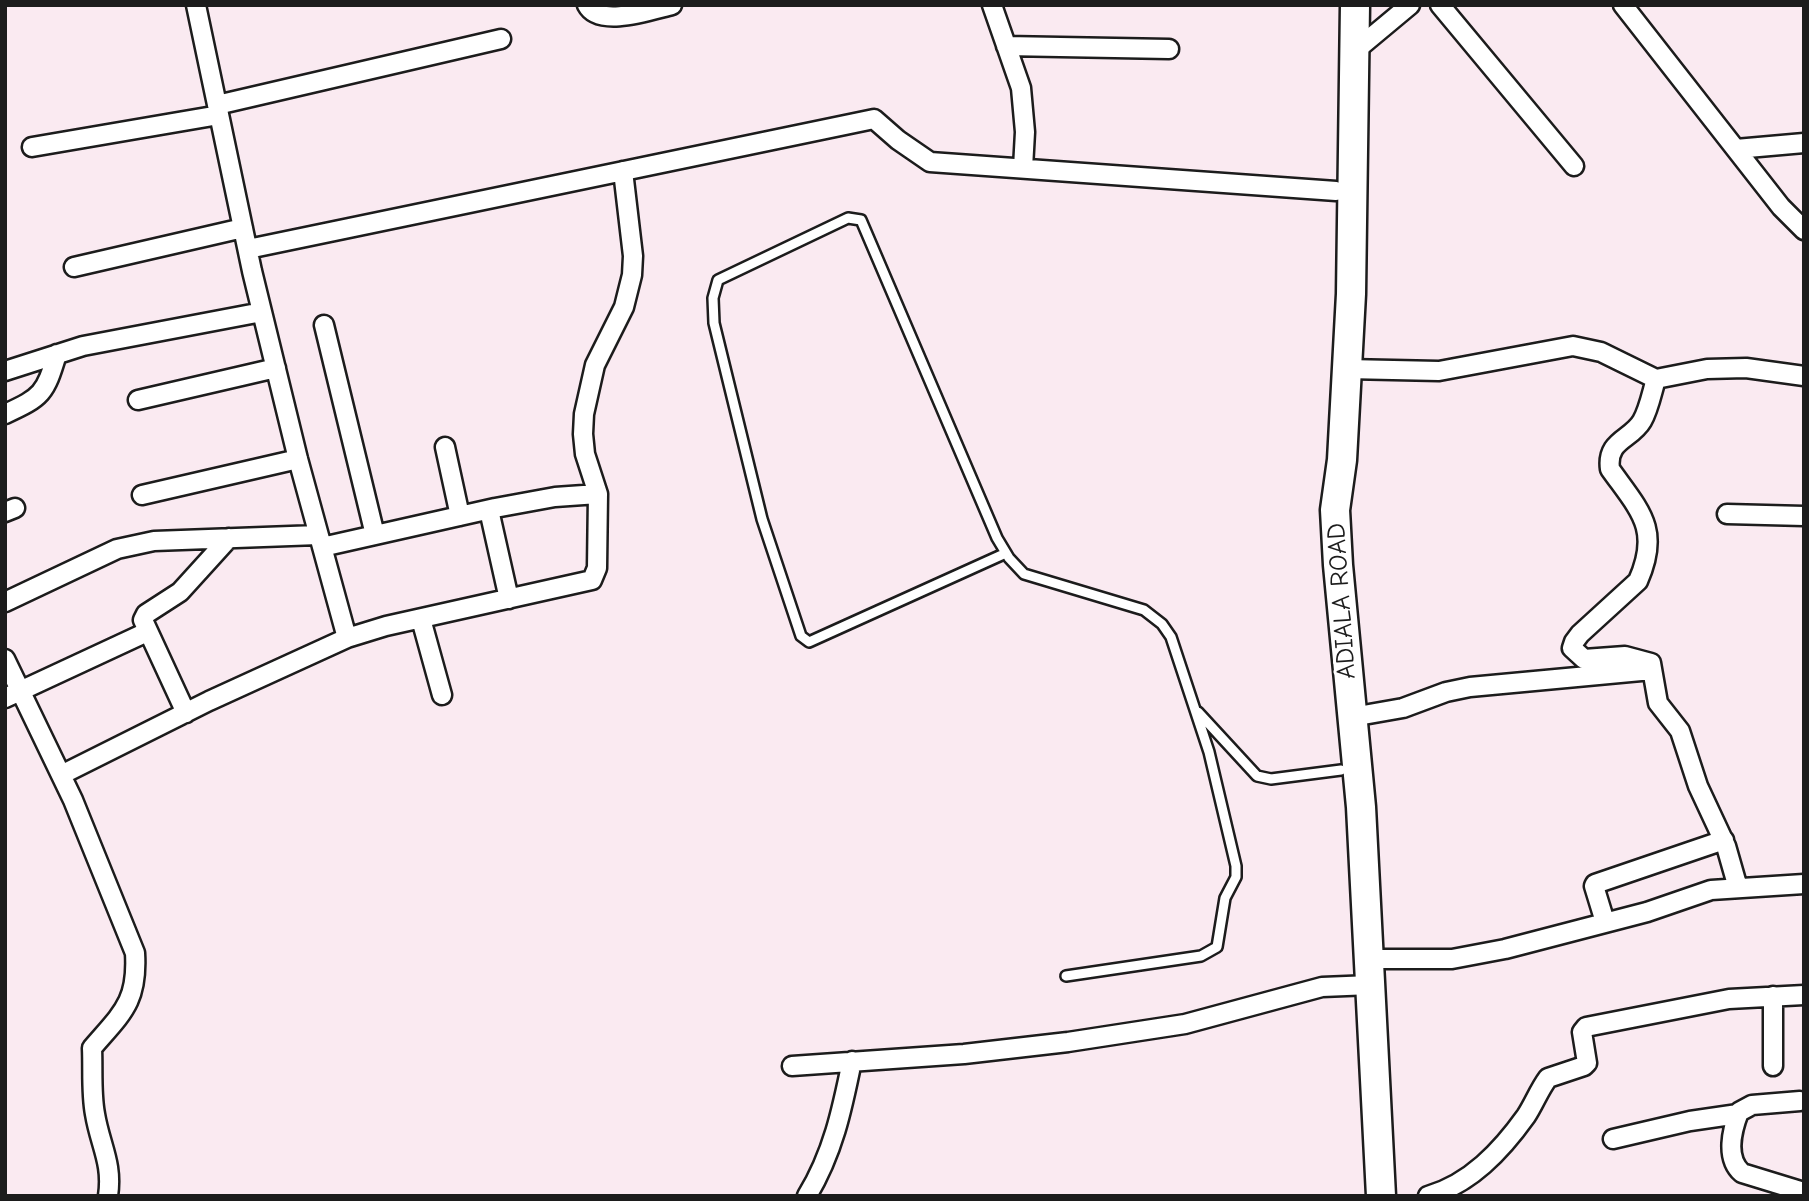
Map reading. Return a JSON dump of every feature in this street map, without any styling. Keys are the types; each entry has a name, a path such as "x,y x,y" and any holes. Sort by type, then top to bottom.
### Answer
{"main road":[{"name":"ADIALA ROAD","path":"1340,5 1334,294 1325,459 1319,509 1321,566 1341,770 1365,977 1381,1196"},
{"name":"ADIALA ROAD","path":"1356,5 1351,294 1342,460 1335,510 1361,807 1365,977 1364,1196"}],"street":[{"path":"196,5 262,312 298,459 347,638"},
{"path":"587,5 588,9 597,15 614,17 672,5"},
{"path":"992,5 1021,88 1025,132 1023,169"},
{"path":"1356,50 1410,5"},
{"path":"1440,5 1574,166"},
{"path":"1623,5 1736,149 1796,212 1804,230"},
{"path":"32,147 218,110 501,39"},
{"path":"1006,46 1169,49"},
{"path":"248,249 874,119 930,162 1336,191"},
{"path":"1736,149 1804,142"},
{"path":"61,775 347,638 386,626 592,580 597,568 598,494 585,454 584,414 595,365 624,307 632,275 633,256 622,171"},
{"path":"74,267 243,228"},
{"path":"5,371 83,346 262,312"},
{"path":"324,325 375,535"},
{"path":"1347,369 1439,370 1573,346 1601,352 1656,379 1707,369 1746,368 1804,376"},
{"path":"5,414 39,396 51,377 57,354"},
{"path":"138,400 276,368"},
{"path":"1656,379 1642,421 1615,444 1609,456 1610,468 1647,527 1648,549 1642,570 1637,582 1580,634 1572,648 1584,659 1625,656 1651,663 1658,703 1680,731 1698,786 1724,839 1738,888"},
{"path":"445,447 460,516"},
{"path":"142,495 298,459"},
{"path":"5,601 117,549 154,541 229,538 320,541 375,535 555,497 598,494"},
{"path":"489,510 509,599"},
{"path":"1727,514 1804,516"},
{"path":"186,713 143,620 146,614 180,592 229,538"},
{"path":"421,619 442,695"},
{"path":"13,694 147,632"},
{"path":"5,659 13,694 61,775 101,865 135,953 136,976 123,1013 92,1048 93,1100 98,1131 108,1159 108,1196"},
{"path":"1352,717 1403,708 1446,692 1470,687 1652,670"},
{"path":"1605,922 1595,884 1724,839"},
{"path":"792,1066 964,1054 1185,1024 1322,987 1504,949 1647,912 1702,892 1804,884"},
{"path":"1428,1196 1439,1193 1479,1170 1526,1115 1548,1077 1587,1063 1582,1032 1586,1027 1729,999 1804,995"},
{"path":"1773,996 1773,1066"},
{"path":"807,1196 821,1174 831,1149 852,1061"},
{"path":"1613,1139 1690,1121 1738,1114 1752,1105 1774,1101 1800,1101"},
{"path":"1738,1114 1731,1147 1735,1167 1742,1173 1804,1192"}],"lane":[{"path":"1006,553 809,642 801,636 762,519 714,323 713,298 718,279 848,218 861,220 997,538 1006,553 1024,574 1144,610 1162,624 1171,638 1209,752 1236,866 1236,877 1225,898 1217,947 1201,956 1066,976"},
{"path":"1194,708 1257,776 1271,779 1341,770"}]}
